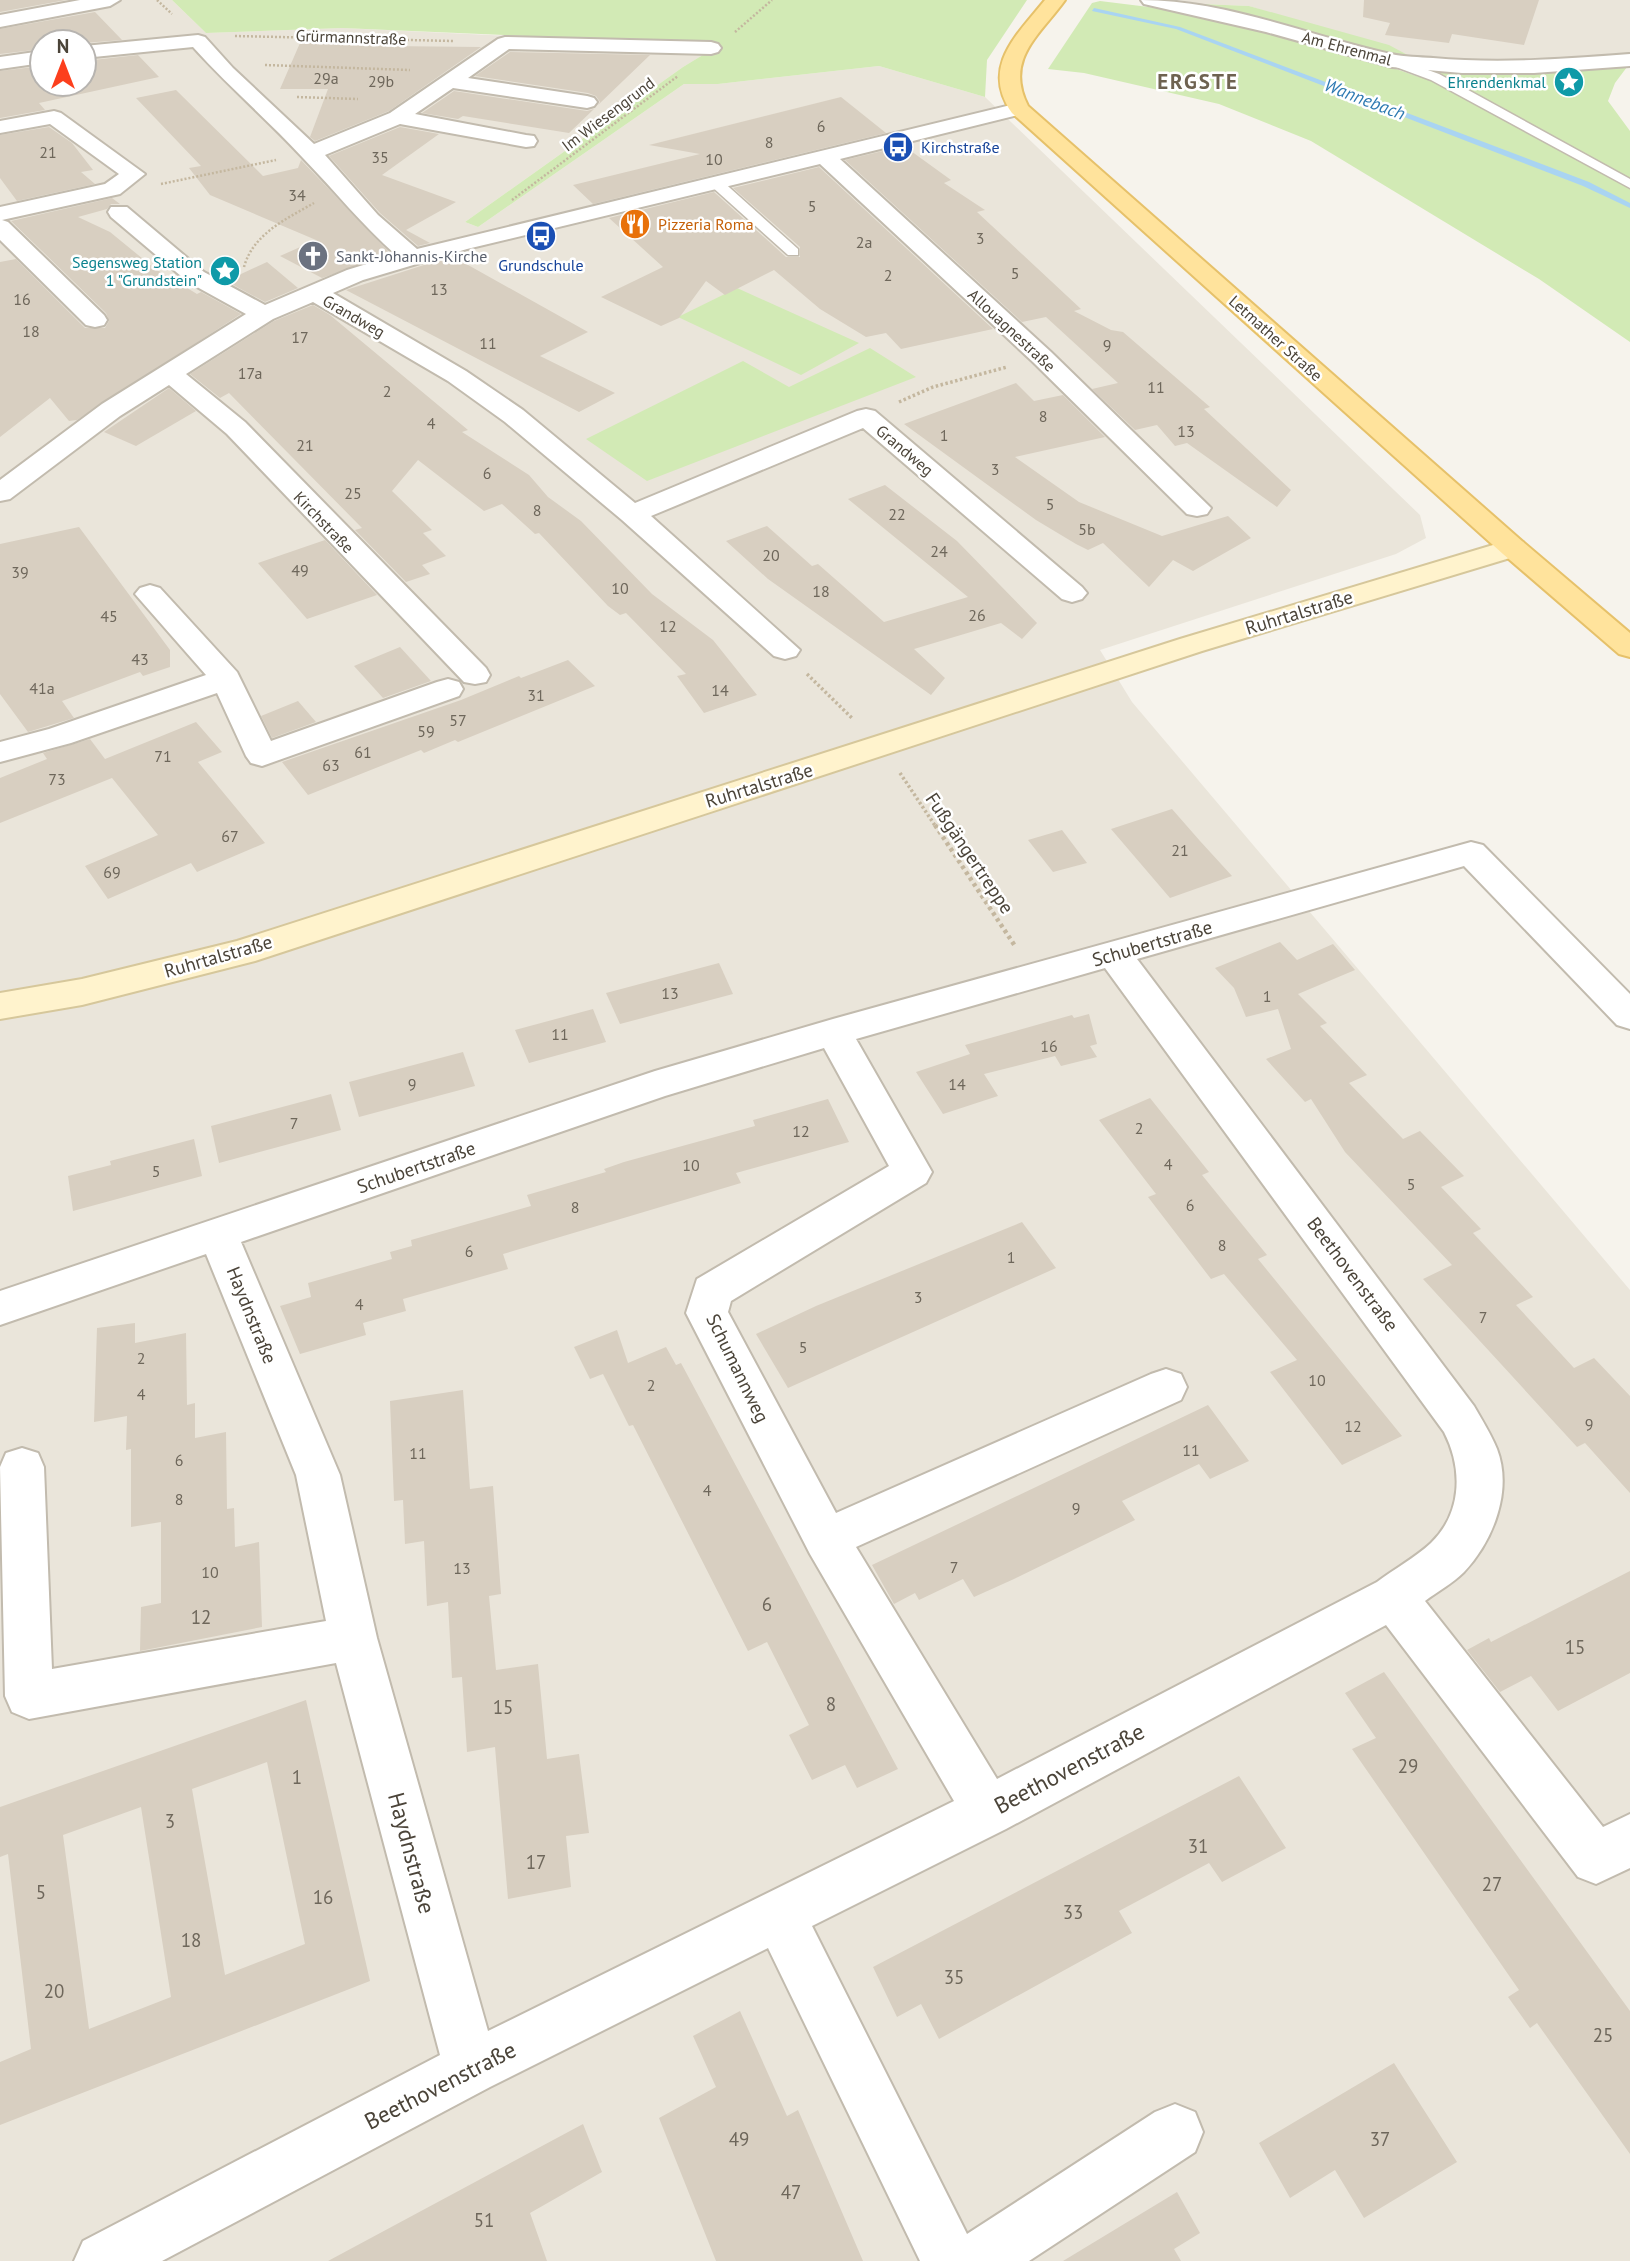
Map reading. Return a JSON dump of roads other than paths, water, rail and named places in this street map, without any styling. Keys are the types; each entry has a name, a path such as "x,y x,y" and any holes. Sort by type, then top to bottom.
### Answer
{"main road":[{"name":"Letmather Straße","path":"1055,0 1014,55 1007,69 1009,91 1019,110 1513,548 1630,648"},
{"name":"Ruhrtalstraße","path":"0,1006 82,992 242,952 1203,641 1513,548"}],"street":[{"path":"0,21 110,0"},
{"name":"Am Ehrenmal","path":"1151,0 1270,27 1392,61 1462,67 1534,67 1630,60"},
{"path":"98,51 198,41 226,72 311,153 370,220 413,258"},
{"path":"311,153 353,138 397,117 505,43 711,48"},
{"path":"0,63 28,59"},
{"path":"454,77 587,102"},
{"path":"0,493 111,410 264,314 355,275 460,244 1019,110"},
{"path":"0,127 54,117 134,174 111,189 8,206"},
{"path":"397,117 526,141"},
{"name":"Allouagnestraße","path":"824,155 1042,357 1198,508"},
{"path":"119,212 196,277 264,314"},
{"path":"0,226 94,320"},
{"name":"Grandweg","path":"313,292 457,376 513,416 632,514 785,650"},
{"name":"Kirchstraße","path":"150,594 226,679 262,756 461,682 236,428 170,373"},
{"name":"Grandweg","path":"632,514 866,417 1073,593"},
{"path":"0,752 60,736 226,679"},
{"name":"Schubertstraße","path":"0,1308 655,1085 833,1031 1471,853 1630,1016"},
{"name":"Beethovenstraße","path":"103,2261 471,2068 988,1811 1393,1597 1447,1558 1474,1521 1480,1483 1476,1451 1459,1419 1114,954"},
{"name":"Schumannweg","path":"833,1031 912,1172 712,1292 707,1313 826,1539 988,1811"},
{"name":"Haydnstraße","path":"218,1235 318,1475 353,1638 471,2068"},
{"path":"826,1539 1166,1387"},
{"path":"22,1467 14,1702 353,1638"},
{"path":"1393,1597 1596,1860 1630,1839"},
{"path":"780,1916 950,2261"},
{"path":"977,2261 1175,2132"}],"lane":[{"path":"1392,61 1435,77 1630,184"},
{"path":"715,182 793,253"}],"waterway":[{"name":"Wannebach","path":"1094,10 1178,28 1586,184 1630,206"}],"place":[{"name":"Ehrendenkmal","path":"1569,82"},
{"name":"Kirchstraße","path":"898,147"},
{"name":"Pizzeria Roma","path":"635,224"},
{"name":"Grundschule","path":"541,236"},
{"name":"Sankt-Johannis-Kirche","path":"313,256"},
{"name":"Segensweg Station 1 \"Grundstein\"","path":"225,271"}],"district":[{"name":"ERGSTE","path":"1198,81"}]}
